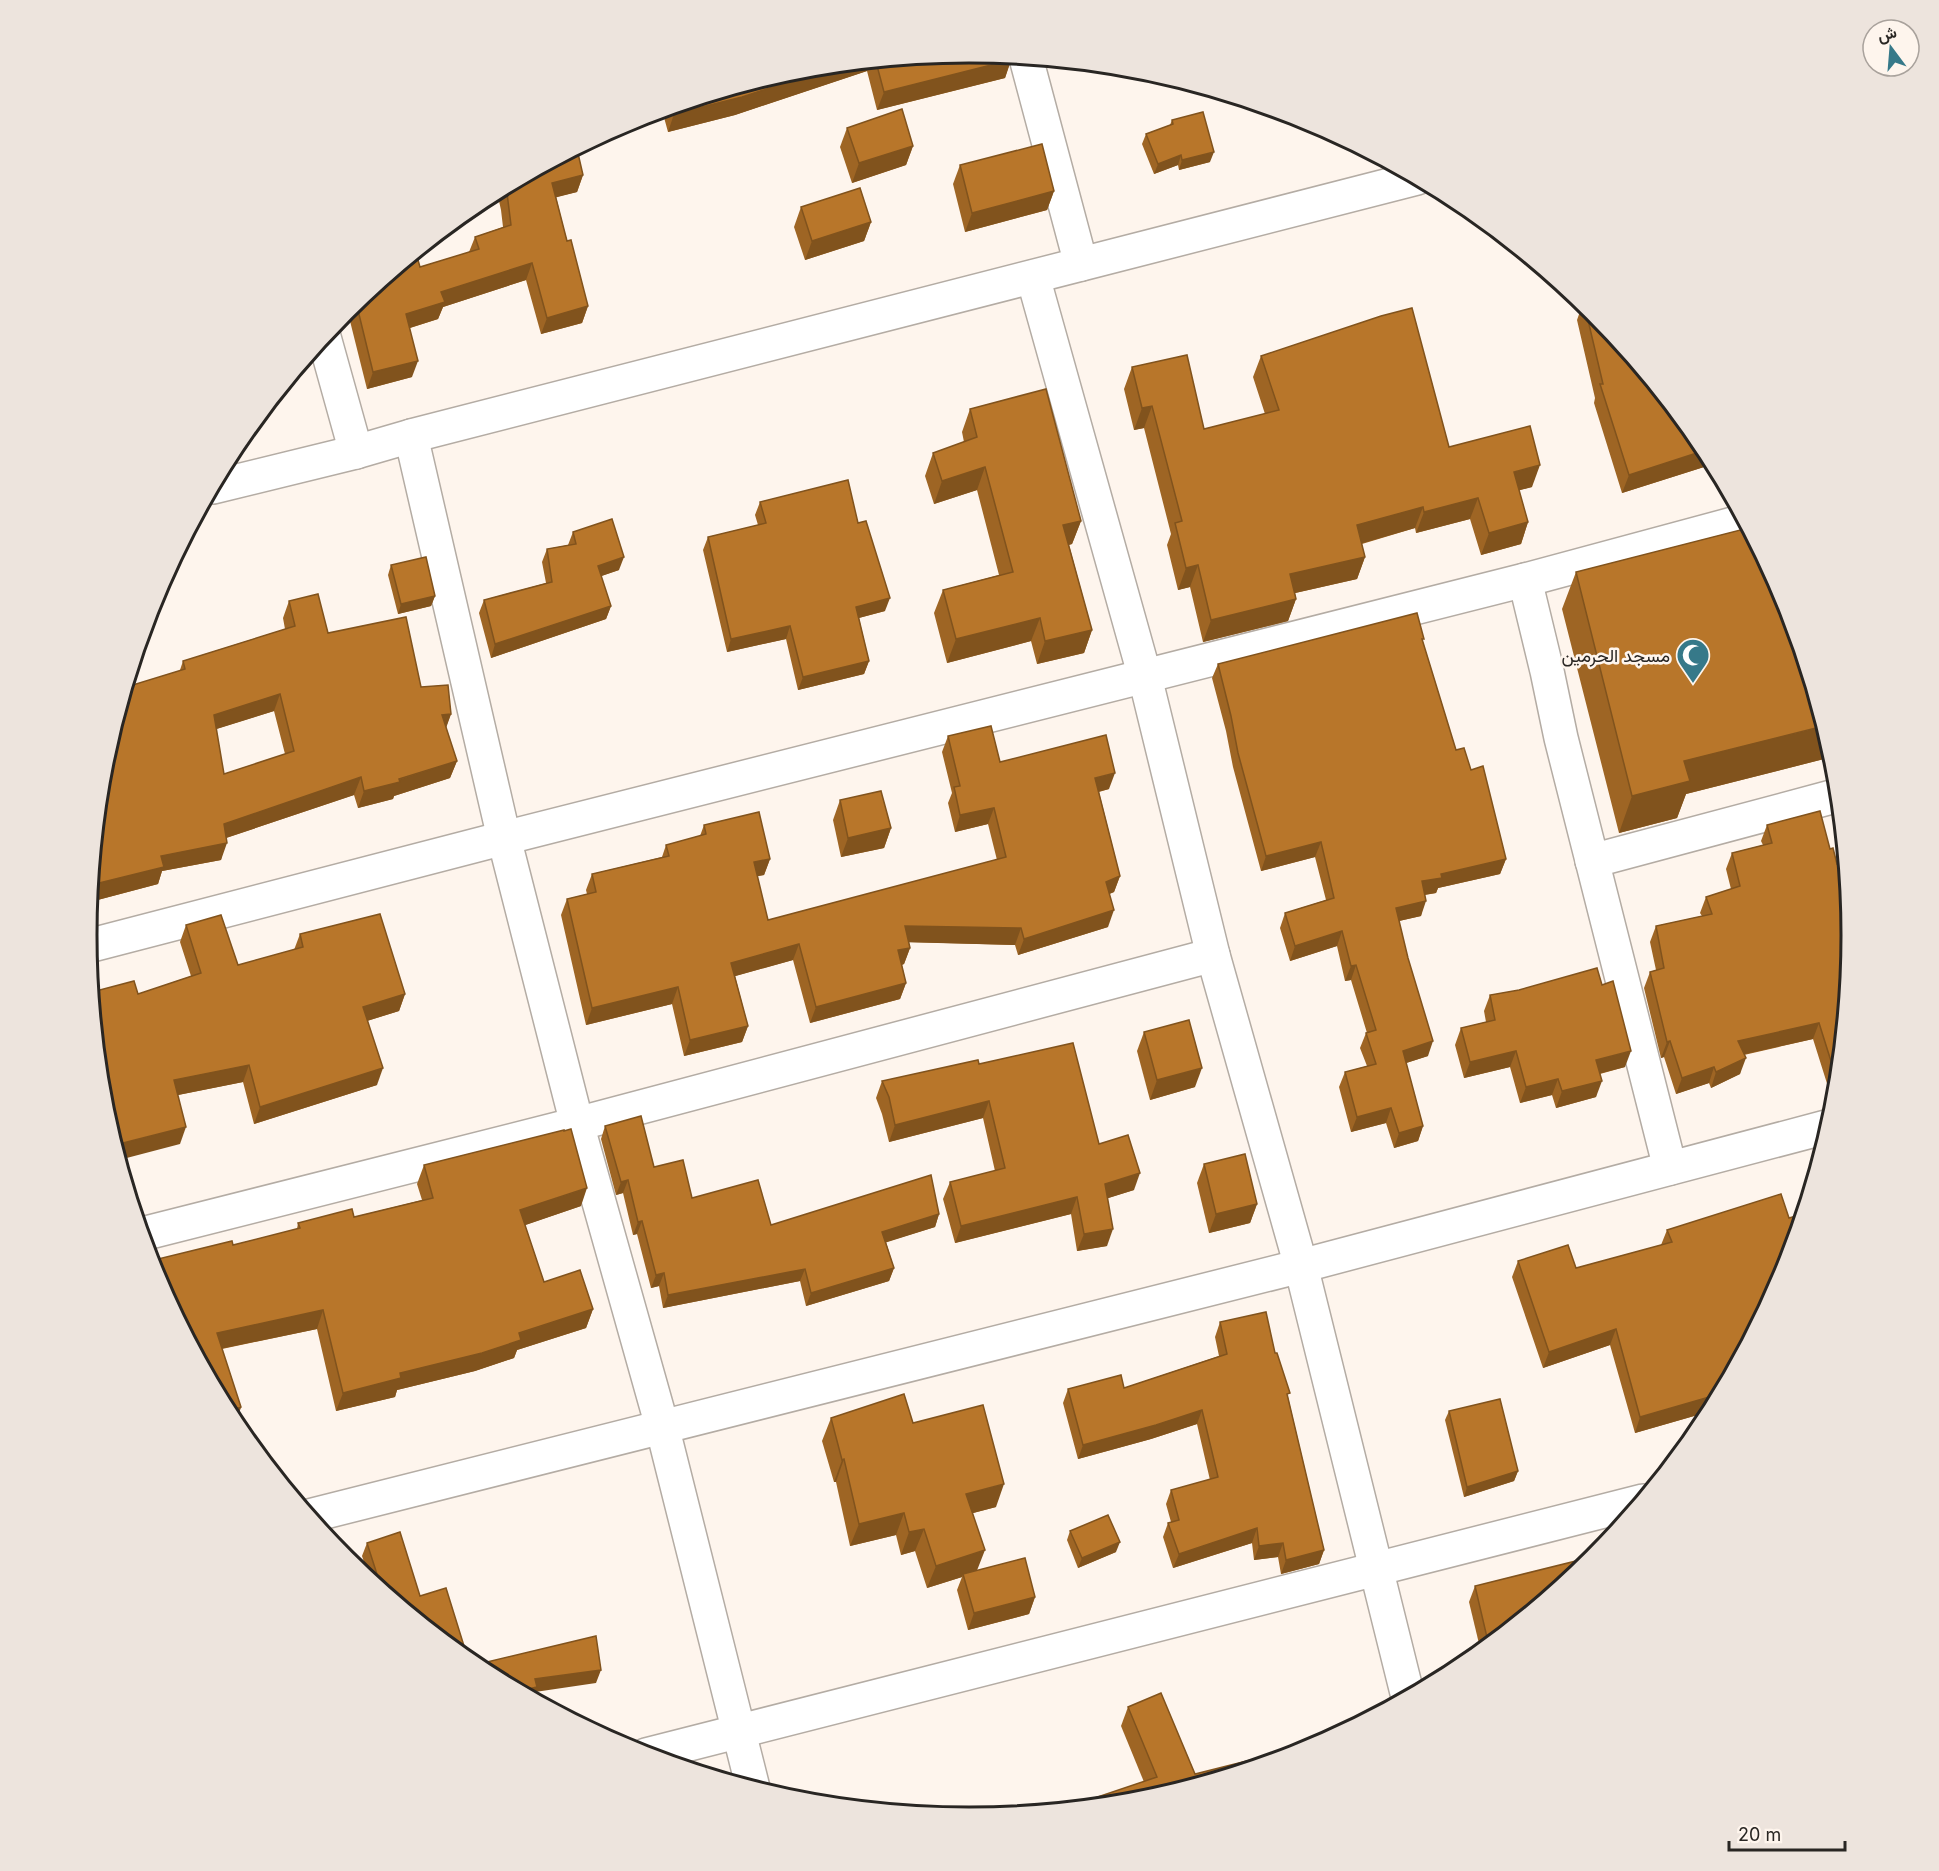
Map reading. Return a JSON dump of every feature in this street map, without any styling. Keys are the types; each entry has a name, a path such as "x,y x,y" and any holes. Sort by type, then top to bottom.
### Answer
{"street":[{"path":"1028,65 1081,264"},
{"path":"223,485 1407,181"},
{"path":"1033,277 1145,677 1213,955 1300,1266 1406,1691"},
{"path":"327,347 356,452"},
{"path":"411,436 504,838 577,1124 662,1426 751,1780"},
{"path":"97,944 504,838 1525,580 1738,523"},
{"path":"1525,580 1561,738 1670,1168"},
{"path":"1592,861 1831,797"},
{"path":"149,1232 577,1124 1213,955"},
{"path":"317,1514 1300,1266 1820,1129"},
{"path":"661,1751 1631,1504"}],"building":[{"path":"996,64 884,92 878,68 912,65"},
{"path":"781,84 742,97 679,113"},
{"path":"902,109 913,146 859,163 847,128"},
{"path":"1203,112 1214,152 1182,160 1181,155 1158,164 1146,134 1173,124 1172,120"},
{"path":"1042,144 1054,191 972,213 960,165"},
{"path":"579,156 583,175 552,183 567,241 571,240 588,306 547,318 532,263 441,292 445,302 406,314 418,361 373,372 359,313 418,260 420,267 479,249 475,237 511,225 507,196"},
{"path":"860,188 871,222 812,241 801,207"},
{"path":"1412,308 1449,447 1530,426 1540,465 1514,472 1528,522 1489,533 1478,498 1424,512 1423,507 1357,525 1365,557 1290,574 1296,599 1211,620 1198,565 1186,568 1175,523 1182,521 1152,406 1142,408 1132,367 1187,355 1204,429 1279,410 1261,356"},
{"path":"1588,321 1662,404 1696,453 1629,475 1600,384 1603,384"},
{"path":"1046,389 1081,521 1063,525 1092,630 1045,641 1040,618 956,639 943,590 1013,572 985,467 942,481 933,453 977,437 970,409"},
{"path":"848,480 858,523 866,521 890,598 856,607 869,661 803,677 790,626 731,639 708,537 766,523 760,502"},
{"path":"612,519 624,557 598,566 611,606 495,644 484,600 552,582 547,549 576,544 573,532"},
{"name":"مسجد الحرمين","path":"1741,530 1776,602 1796,655 1816,728 1684,761 1690,781 1632,796 1576,572"},
{"path":"426,557 435,596 401,604 391,565"},
{"path":"318,594 328,633 406,617 421,687 448,685 451,714 442,715 457,761 399,779 400,782 364,791 361,777 224,824 227,843 161,856 164,867 99,883 104,822 114,765 134,684 185,669 183,661 295,626 289,601","holes":["280,694 294,751 224,774 214,715"]},
{"path":"1417,613 1424,639 1422,639 1456,750 1464,748 1471,770 1483,766 1506,859 1441,874 1442,878 1422,881 1426,901 1396,908 1408,958 1433,1041 1403,1051 1423,1126 1399,1133 1391,1108 1357,1117 1345,1072 1376,1064 1366,1033 1376,1030 1356,965 1351,966 1342,931 1295,946 1285,913 1334,898 1321,842 1266,856 1238,753 1218,664"},
{"path":"991,726 1000,762 1106,735 1115,773 1095,778 1120,876 1106,882 1114,910 1024,939 1021,928 905,926 910,948 898,950 906,983 816,1007 799,944 731,963 748,1026 690,1040 678,987 592,1008 567,899 596,892 592,874 669,856 666,845 706,834 704,825 759,812 770,859 754,862 768,920 1006,857 994,808 960,815 954,787 960,786 948,736"},
{"path":"881,791 891,828 848,838 840,800"},
{"path":"1820,811 1830,849 1833,848 1839,864 1842,936 1840,993 1832,1065 1819,1023 1738,1041 1746,1058 1716,1072 1714,1067 1682,1078 1670,1041 1667,1042 1650,972 1664,968 1656,926 1712,914 1706,897 1740,886 1732,853 1772,843 1767,825"},
{"path":"380,914 405,994 363,1007 383,1068 260,1107 249,1065 174,1080 186,1127 123,1143 104,1049 99,990 134,981 138,994 201,973 186,925 221,915 238,965 303,947 300,934"},
{"path":"1597,968 1602,985 1613,981 1631,1051 1596,1060 1602,1081 1562,1091 1558,1079 1526,1087 1516,1051 1470,1062 1461,1028 1495,1020 1490,995 1519,990"},
{"path":"1189,1020 1202,1068 1157,1080 1144,1032"},
{"path":"1073,1043 1099,1144 1128,1135 1140,1173 1105,1184 1113,1229 1084,1234 1077,1197 961,1226 950,1182 1005,1168 989,1101 895,1125 889,1097 882,1081 978,1060 979,1064"},
{"path":"641,1116 654,1167 683,1160 692,1198 758,1180 771,1225 931,1175 939,1214 882,1232 894,1268 811,1293 805,1269 668,1295 664,1273 656,1275 642,1221 638,1222 628,1180 621,1182 605,1126"},
{"path":"571,1129 587,1188 520,1210 544,1282 580,1270 593,1309 519,1333 521,1340 482,1353 400,1373 401,1378 343,1393 323,1310 217,1333 241,1407 237,1409 187,1321 159,1259 232,1241 233,1245 300,1228 298,1223 352,1209 354,1217 433,1198 424,1165"},
{"path":"1245,1154 1257,1204 1216,1214 1204,1164"},
{"path":"1781,1194 1789,1218 1796,1216 1776,1269 1752,1321 1709,1397 1640,1417 1616,1329 1549,1352 1518,1261 1568,1245 1576,1268 1672,1242 1667,1230"},
{"path":"1266,1312 1275,1353 1277,1353 1290,1393 1287,1394 1324,1550 1286,1560 1283,1543 1259,1546 1257,1528 1179,1554 1168,1523 1179,1520 1171,1490 1218,1477 1202,1410 1083,1445 1068,1389 1121,1375 1124,1388 1227,1354 1220,1322"},
{"path":"904,1394 913,1423 983,1405 1004,1484 966,1494 985,1550 936,1566 924,1529 909,1532 904,1513 859,1524 844,1459 842,1460 831,1418"},
{"path":"1500,1399 1518,1471 1467,1487 1449,1411"},
{"path":"1108,1515 1120,1542 1082,1558 1070,1531"},
{"path":"400,1532 420,1596 446,1588 464,1646 438,1628 377,1575 367,1543"},
{"path":"1025,1558 1035,1597 974,1613 963,1574"},
{"path":"1577,1561 1545,1591 1487,1638 1475,1586"},
{"path":"596,1636 601,1670 535,1679 537,1687 529,1689 487,1662"},
{"path":"1161,1693 1195,1774 1264,1757 1195,1778 1089,1800 1157,1777 1128,1707"}],"place":[{"name":"مسجد الحرمين","path":"1693,684"}]}
